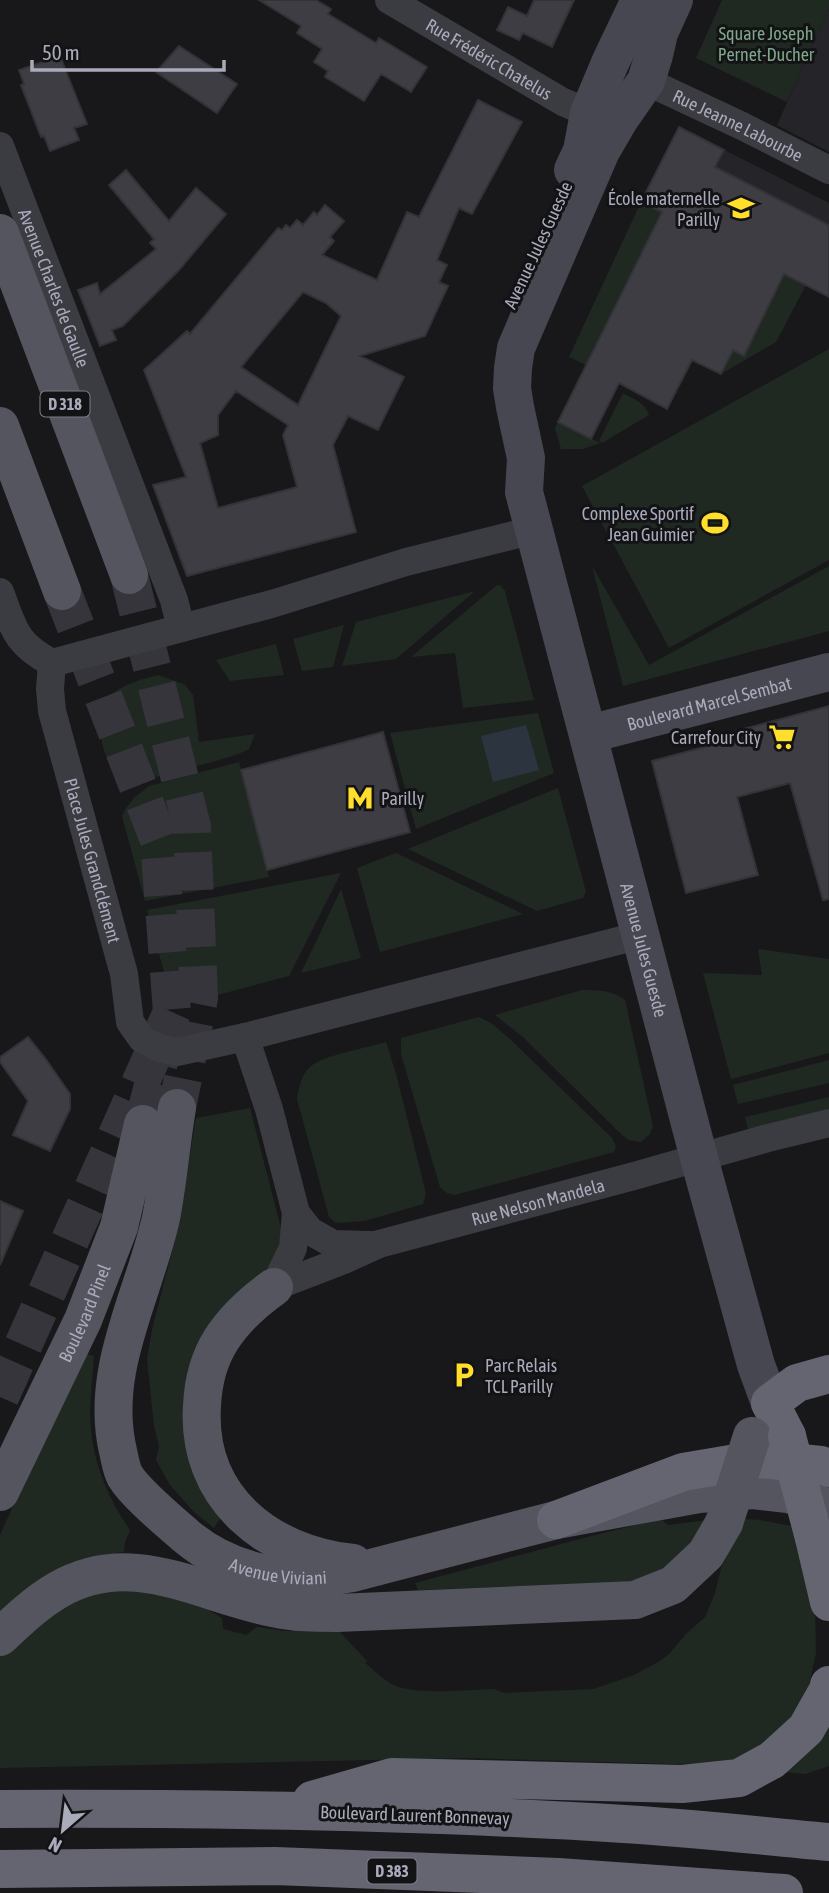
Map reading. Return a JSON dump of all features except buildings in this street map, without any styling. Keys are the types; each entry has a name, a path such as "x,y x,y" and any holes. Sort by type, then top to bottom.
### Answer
{"highway":[{"path":"829,1374 797,1382 770,1425 821,1523 829,1602"},
{"path":"556,1520 683,1472 760,1460 829,1468"},
{"path":"276,1810 392,1777 682,1784 738,1778 772,1760 806,1729 829,1685"},
{"name":"Boulevard Laurent Bonnevay","path":"0,1809 276,1810 451,1815 626,1824 829,1842"},
{"path":"626,1824 829,1825"},
{"name":"D 383","path":"0,1869 275,1866 558,1877 784,1893"}],"main road":[{"name":"Avenue Charles de Gaulle","path":"0,233 129,575"},
{"path":"0,426 62,591"},
{"name":"Avenue Viviani","path":"160,1116 161,1219 122,1347 113,1412 114,1437 125,1476 195,1544 250,1570 273,1575 328,1578 556,1520 699,1494 753,1490 788,1494 813,1501 821,1523"},
{"name":"Boulevard Pinel","path":"0,1492 87,1308 160,1116"},
{"path":"274,1287 250,1305 229,1328 219,1342 208,1371 201,1419 202,1436 214,1475 224,1494 249,1522 282,1543 320,1556 379,1566"},
{"path":"0,1637 47,1596 71,1583 97,1575 132,1571 156,1575 274,1609 298,1612 337,1613 635,1600 673,1585 706,1554 724,1523 770,1425"},
{"path":"125,1476 134,1509 150,1537 180,1564 226,1594"}],"street":[{"name":"Rue Frédéric Chatelus","path":"389,0 563,102 589,113"},
{"name":"Avenue Jules Guesde","path":"524,492 505,463 488,403 487,377 491,349 582,151 589,113 640,0"},
{"name":"Avenue Jules Guesde","path":"674,0 659,33 646,80 601,151 516,348 512,388 526,458 524,492 770,1425"},
{"name":"Rue Jeanne Labourbe","path":"646,80 829,170"},
{"name":"Avenue Charles de Gaulle","path":"0,146 174,600 181,628"},
{"path":"0,592 18,636 33,653 52,663 275,603 406,562 534,530"},
{"name":"Place Jules Grandclément","path":"52,663 52,711 124,974 130,1023 142,1039 177,1052 641,935"},
{"name":"Boulevard Marcel Sembat","path":"589,734 829,672"},
{"path":"245,1037 269,1109 296,1213 293,1248 274,1287"},
{"name":"Rue Nelson Mandela","path":"274,1287 379,1244 768,1138 829,1124"},
{"name":"Rue Nelson Mandela","path":"296,1213 310,1231 333,1244 379,1244"}],"shaded area":[{"path":"829,9 829,152 777,125"},
{"name":"École maternelle Parilly","path":"679,127 829,203 829,297 641,202"}],"green space":[{"name":"Square Joseph Pernet-Ducher","path":"722,0 829,0 829,9 787,102 696,58"},
{"path":"641,202 662,212 586,365 569,357"},
{"path":"785,274 806,285 776,342 721,374 733,350 744,355"},
{"name":"Complexe Sportif Jean Guimier","path":"829,349 829,560 669,648 582,486"},
{"path":"623,393 642,404 649,415 602,443 599,441"},
{"path":"558,422 600,443 583,449 561,449 555,428"},
{"path":"592,566 649,665 829,566 829,631 623,686"},
{"path":"497,585 505,591 534,700 463,708 455,653 411,657"},
{"path":"475,591 396,659 342,666 356,622"},
{"path":"344,625 333,667 302,671 293,639"},
{"path":"276,644 284,675 230,681 216,660"},
{"path":"158,675 184,684 193,695 199,742 255,734 249,749 223,759 150,778 133,778 117,770 108,760 103,747 100,716 104,705 119,689"},
{"path":"538,713 554,773 416,829 390,733"},
{"path":"239,762 269,877 145,901 122,816 126,808 149,786"},
{"path":"558,788 586,892 583,898 537,911 408,849"},
{"path":"396,853 523,914 380,952 357,868"},
{"path":"341,873 289,976 188,1003 172,1001 147,910"},
{"path":"341,889 361,958 301,973"},
{"path":"758,949 829,959 829,1053 731,1079 703,973 762,975"},
{"path":"582,990 610,992 625,1000 653,1126 650,1134 641,1142 629,1140 621,1134 524,1038 495,1015"},
{"path":"479,1017 510,1039 612,1138 616,1146 614,1152 455,1195 440,1187 401,1054 401,1038"},
{"path":"386,1042 426,1194 423,1204 365,1221 336,1223 329,1217 297,1099 302,1077 316,1063 335,1055"},
{"path":"829,1060 829,1083 738,1104 733,1085"},
{"path":"829,1097 829,1110 748,1129 745,1117"},
{"path":"250,1108 284,1240 270,1266 233,1298 208,1328 223,1515 214,1528 194,1512 170,1485 156,1460 159,1446 154,1426 147,1359 177,1232 196,1118"},
{"path":"83,1353 94,1356 90,1418 97,1463 111,1498 130,1530 124,1552 85,1558 57,1569 0,1612 0,1535"},
{"path":"661,1519 668,1525 708,1520 689,1556 644,1579 626,1582 418,1590 415,1583 591,1536"},
{"path":"743,1519 797,1527 815,1605 816,1653 807,1695 779,1734 755,1753 722,1763 673,1764 466,1758 0,1768 0,1656 72,1598 141,1585 205,1608 222,1618 223,1629 246,1635 257,1627 285,1631 339,1631 367,1661 365,1663 388,1681 406,1689 494,1689 504,1693 594,1689 634,1675 658,1662 705,1617 721,1568"},
{"path":"829,1724 829,1766 805,1774 784,1772 809,1751"}],"water":[{"path":"526,725 539,770 493,782 481,736"}],"tunnel":[{"path":"129,575 192,827 199,998 177,1108"},
{"path":"62,591 159,840 172,1012 143,1124"},
{"path":"0,1397 172,1012"}],"place":[{"name":"École maternelle Parilly","path":"741,208"},
{"name":"Complexe Sportif Jean Guimier","path":"715,523"},
{"name":"Carrefour City","path":"782,737"},
{"name":"Parilly","path":"360,798"},
{"name":"Parc Relais TCL Parilly","path":"464,1375"}]}
